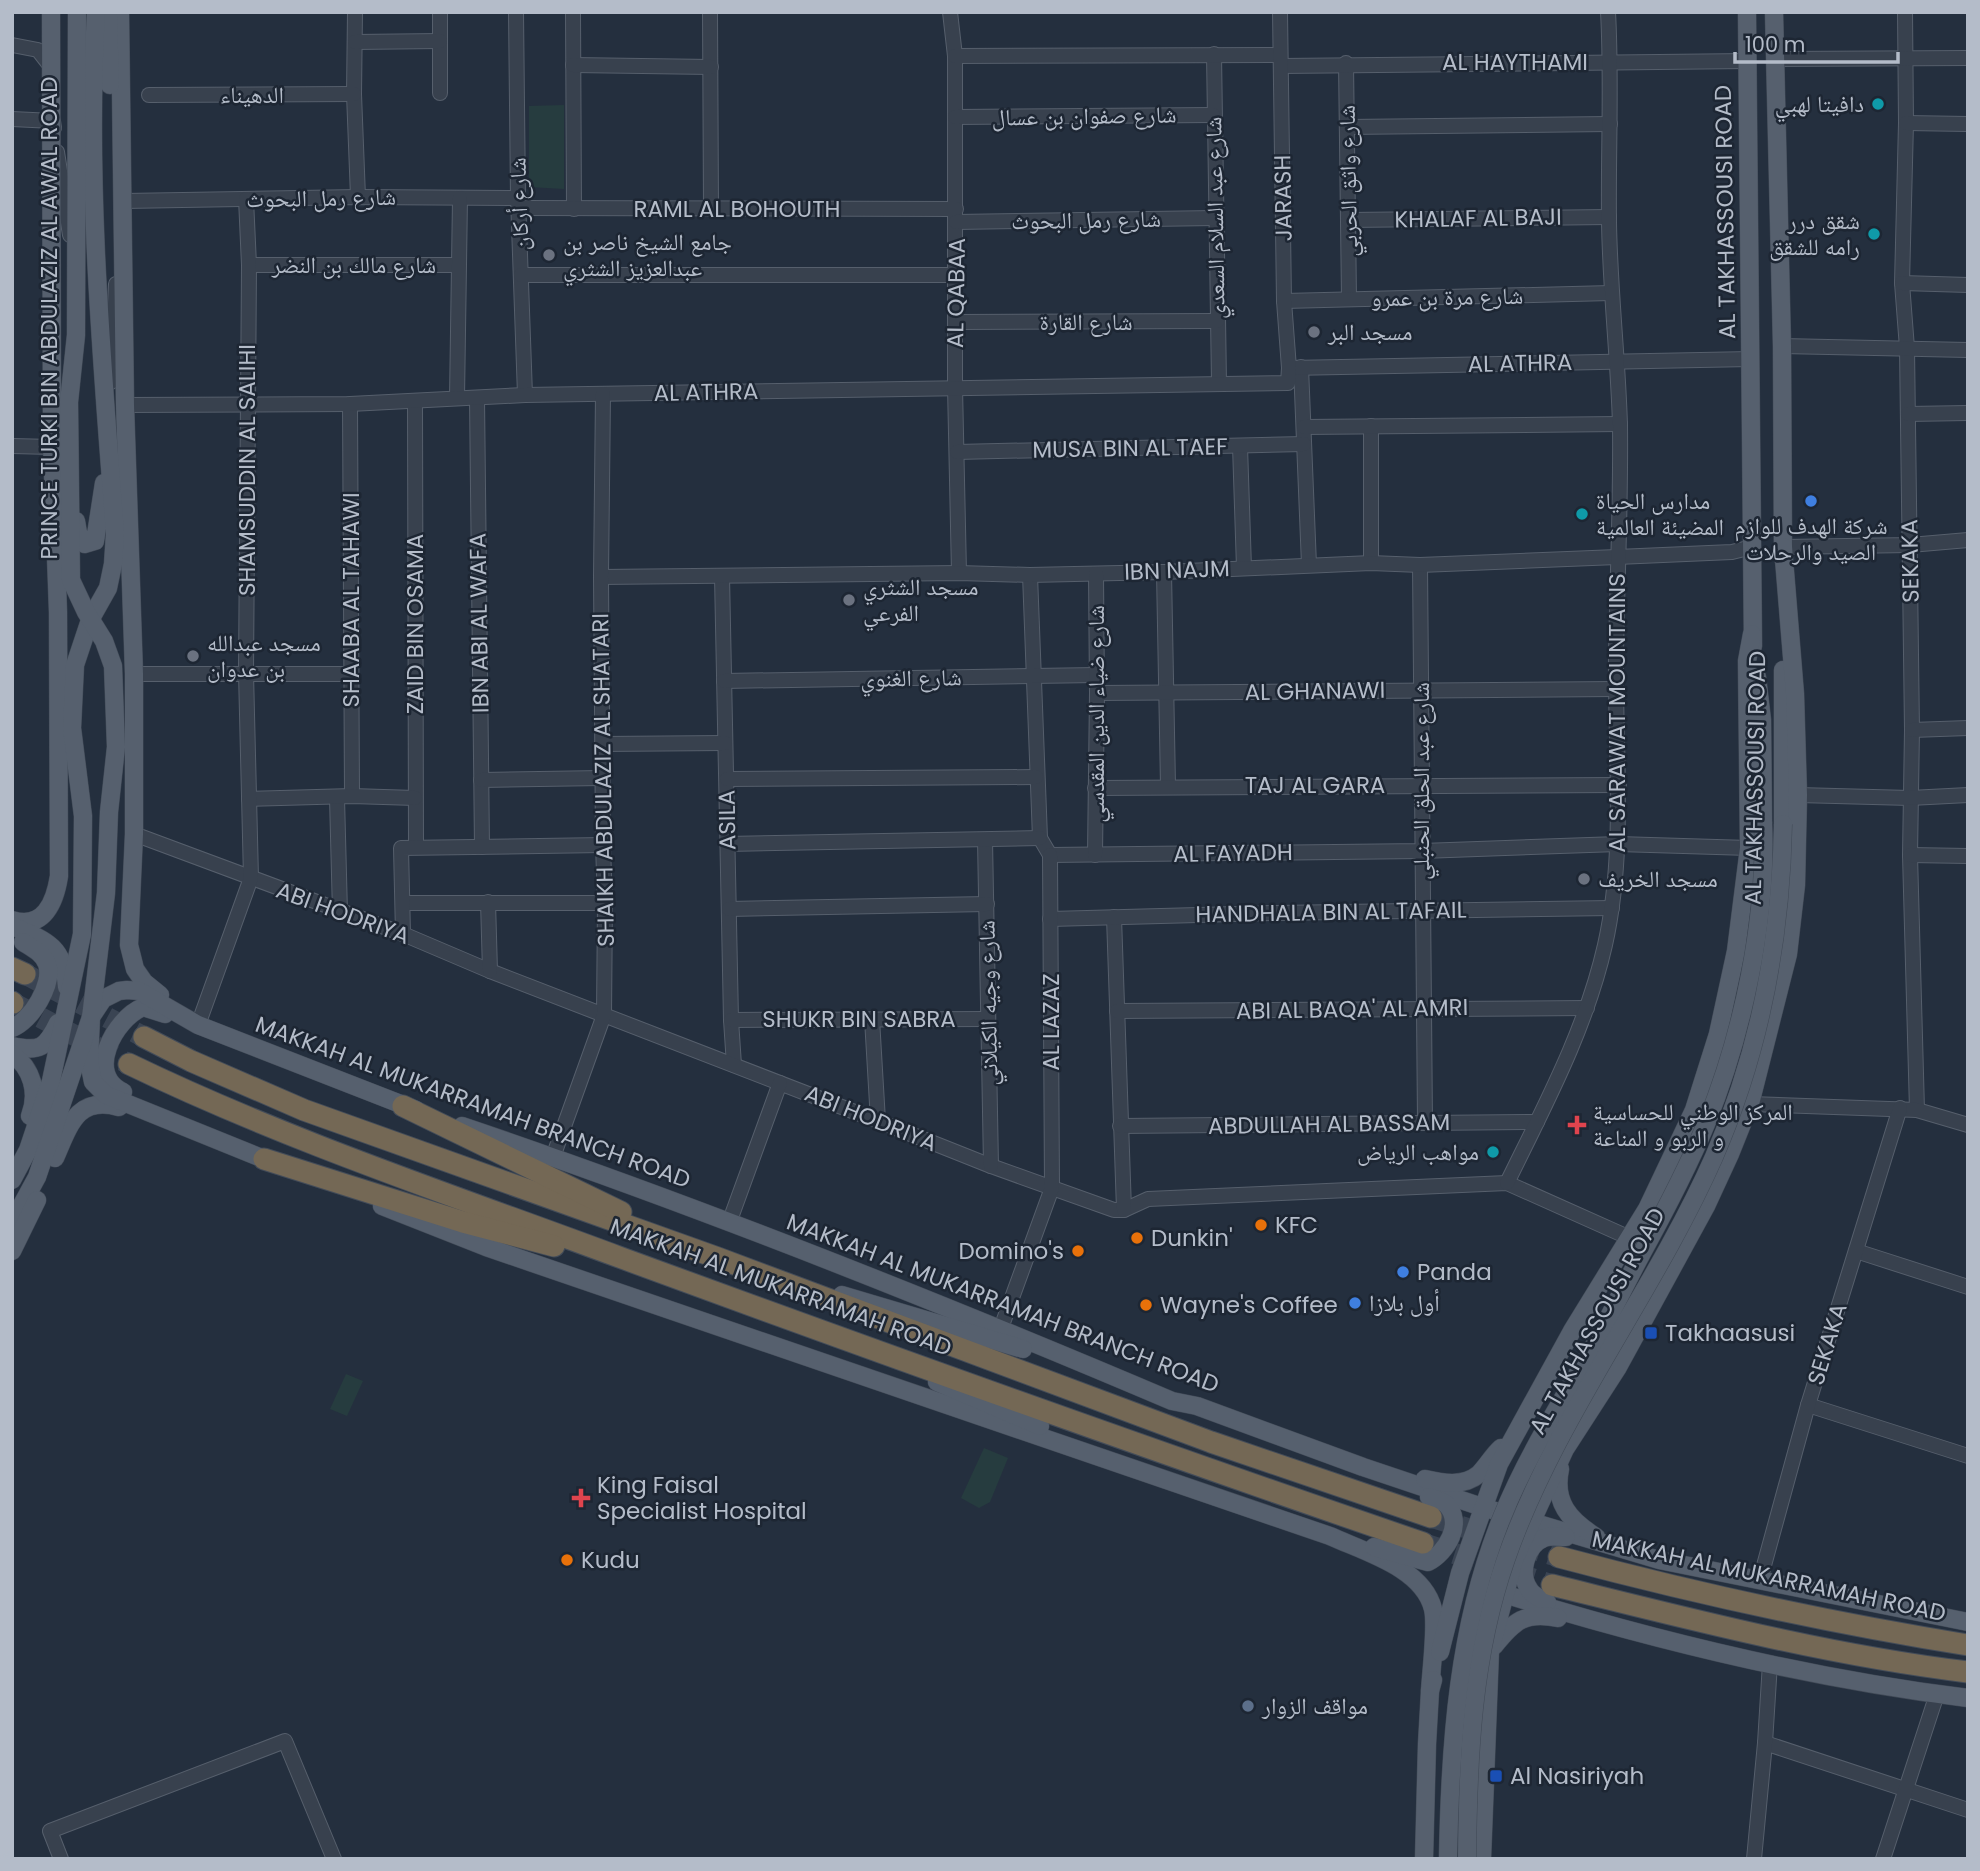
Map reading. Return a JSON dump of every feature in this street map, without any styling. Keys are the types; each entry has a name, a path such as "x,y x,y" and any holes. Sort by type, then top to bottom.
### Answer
{"highway":[{"name":"MAKKAH AL MUKARRAMAH ROAD","path":"144,1037 191,1061 304,1110 718,1258 1211,1442 1431,1517"},
{"name":"MAKKAH AL MUKARRAMAH ROAD","path":"129,1064 192,1094 354,1158 672,1276 1246,1483 1423,1543"},
{"path":"403,1106 718,1258"},
{"path":"264,1159 463,1222 672,1276"},
{"name":"MAKKAH AL MUKARRAMAH ROAD","path":"1559,1557 1660,1584 1762,1606 1968,1645"},
{"path":"1552,1585 1743,1632 1899,1663 1968,1672"}],"main road":[{"path":"12,920 24,924 38,919 49,909 54,901 59,876 58,612 52,447 51,12"},
{"path":"52,68 56,12"},
{"name":"PRINCE TURKI BIN ABDULAZIZ AL AWAL ROAD","path":"12,1223 37,1177 91,1017 106,893 109,812 116,747 113,666 104,642 71,580 69,402 76,335 77,12"},
{"name":"PRINCE TURKI BIN ABDULAZIZ AL AWAL ROAD","path":"12,1180 28,1150 51,1081 82,934 83,816 72,728 75,665 90,620 108,588 113,564 115,533 96,288 96,12"},
{"path":"108,12 119,239"},
{"path":"120,12 125,405 134,674 134,834 129,945 135,969 144,982 198,1025"},
{"name":"AL TAKHASSOUSI ROAD","path":"1448,1859 1457,1695 1476,1593 1498,1527 1520,1476 1677,1188 1706,1124 1723,1075 1749,979 1759,912 1763,822 1762,720 1752,634 1748,12"},
{"name":"AL TAKHASSOUSI ROAD","path":"1466,1859 1468,1779 1477,1675 1481,1649 1505,1562 1544,1468 1698,1190 1732,1112 1755,1040 1770,974 1782,882 1783,824 1782,346 1774,12"},
{"path":"70,479 78,533 85,544 89,544 95,541 97,534 108,447"},
{"path":"1482,1859 1490,1651 1514,1560 1565,1449 1618,1367 1706,1206 1750,1104 1788,954 1796,885 1798,795 1795,694 1783,547"},
{"path":"1430,1691 1460,1573 1499,1464 1572,1331 1657,1189 1694,1110 1718,1034 1736,951 1749,848 1747,661 1752,634"},
{"path":"12,926 59,952 65,968 68,1003 49,1042 39,1048 12,1046"},
{"path":"12,935 40,953 47,962 48,974 40,999 29,1018 12,1028"},
{"name":"MAKKAH AL MUKARRAMAH BRANCH ROAD","path":"91,1017 103,999 119,991 139,991 198,1025 403,1106 553,1157 729,1223 1001,1328 1172,1401 1198,1406 1482,1507 1659,1560 1968,1622"},
{"path":"198,1025 143,1007 130,1013 110,1043 104,1060 104,1075 111,1087 264,1159"},
{"path":"91,1017 89,1062 93,1082 106,1096 486,1247 1330,1536 1428,1562 1439,1556 1450,1543 1453,1530 1452,1514 1445,1503 1388,1483 1363,1466"},
{"path":"12,1054 27,1070 35,1090 33,1108 12,1161"},
{"path":"12,1251 74,1118 82,1109 91,1105 116,1106 159,1124 264,1159"},
{"path":"718,1258 979,1335 1172,1401"},
{"path":"789,1319 1167,1481"},
{"path":"1363,1466 1437,1482 1464,1482 1478,1474 1516,1433"},
{"path":"1565,1449 1559,1476 1560,1502 1584,1529 1614,1548"},
{"path":"1482,1507 1480,1557 1487,1575 1504,1594 1596,1622 1770,1663 1968,1698"},
{"path":"1330,1536 1406,1572 1425,1590 1434,1611 1424,1859"},
{"path":"1596,1622 1535,1596 1529,1590 1522,1572 1531,1549 1541,1539 1566,1537 1614,1548"},
{"path":"1490,1651 1521,1618 1543,1615 1596,1622"},
{"path":"1430,1691 1457,1635 1473,1633 1481,1638 1490,1651"}],"street":[{"path":"355,12 354,94 358,197"},
{"path":"440,12 440,93"},
{"name":"شارع أركان","path":"516,12 525,395"},
{"path":"573,12 574,209"},
{"path":"710,12 711,209"},
{"name":"AL QABAA","path":"950,12 955,56 958,573"},
{"name":"JARASH","path":"1280,12 1284,301 1293,373 1304,427 1309,565"},
{"name":"AL SARAWAT MOUNTAINS","path":"1507,1182 1562,1073 1587,1008 1612,908 1618,844 1616,689 1620,424 1611,293 1611,62 1608,12"},
{"name":"SEKAKA","path":"1905,12 1906,123 1902,283 1908,348 1912,730 1910,855 1917,1110"},
{"path":"355,42 440,41"},
{"path":"12,45 38,50 52,68"},
{"name":"AL HAYTHAMI","path":"955,56 1214,54 1346,63 1748,61"},
{"name":"شارع عبد السلام السعدي","path":"1214,54 1219,383"},
{"path":"1775,59 1968,58"},
{"name":"شارع واثق الحربي","path":"1346,63 1349,299"},
{"path":"573,65 711,67"},
{"name":"الدهيناء","path":"149,95 354,94"},
{"name":"شارع صفوان بن عسال","path":"955,117 1213,114"},
{"path":"12,119 53,121 76,275"},
{"path":"1906,123 1968,124"},
{"path":"1348,127 1610,124"},
{"name":"شارع رمل البحوث","path":"124,201 358,197 460,198 519,203"},
{"path":"457,398 460,198"},
{"name":"SHAMSUDDIN AL SALIHI","path":"198,1025 251,878 246,673 249,265 246,199"},
{"path":"108,447 119,239 124,201"},
{"name":"RAML AL BOHOUTH","path":"519,203 574,209 711,209 956,215"},
{"name":"شارع رمل البحوث","path":"956,215 1215,218"},
{"name":"KHALAF AL BAJI","path":"1348,220 1609,217"},
{"name":"شارع مالك بن النضر","path":"249,265 458,265"},
{"path":"522,275 956,275"},
{"path":"1902,283 1968,285"},
{"name":"شارع مرة بن عمرو","path":"1284,301 1611,293"},
{"name":"شارع القارة","path":"956,322 1217,321"},
{"path":"1782,346 1968,350"},
{"name":"AL ATHRA","path":"125,405 350,404 525,395 1219,383 1293,373 1615,361 1751,359"},
{"name":"SHAIKH ABDULAZIZ AL SHATARI","path":"553,1157 604,1015 606,904 601,577 603,394"},
{"name":"IBN ABI AL WAFA","path":"477,398 482,847"},
{"name":"ZAID BIN OSAMA","path":"403,934 403,903 415,798 415,402"},
{"name":"SHAABA AL TAHAWI","path":"350,404 352,796"},
{"path":"1908,414 1968,413"},
{"path":"1304,427 1620,424"},
{"path":"1371,426 1371,563"},
{"name":"MUSA BIN AL TAEF","path":"957,452 1304,444"},
{"path":"12,446 52,447"},
{"path":"1240,446 1244,568"},
{"path":"1783,547 1910,545 1968,540"},
{"name":"IBN NAJM","path":"601,577 1164,572 1309,565 1420,565 1617,557 1732,552 1752,547"},
{"name":"شارع عبد الحلق الحنبلي","path":"1420,565 1425,1122"},
{"path":"1164,572 1168,786"},
{"name":"شارع ضياء الدين المقدسي","path":"1096,573 1096,855"},
{"path":"1030,575 1040,838 1050,855"},
{"name":"ASILA","path":"722,576 734,1065"},
{"path":"134,674 351,674"},
{"name":"شارع الغنوي","path":"724,681 1097,676"},
{"name":"AL GHANAWI","path":"1097,693 1616,689"},
{"path":"1912,730 1968,728"},
{"path":"602,744 725,743"},
{"path":"727,779 1036,777"},
{"path":"481,780 602,778"},
{"name":"TAJ AL GARA","path":"1095,788 1619,785"},
{"path":"1798,795 1910,798 1968,794"},
{"path":"249,799 352,796 415,798"},
{"path":"337,797 340,913"},
{"name":"ABI HODRIYA","path":"134,834 340,913 403,934 490,971 990,1166 1114,1210 1124,1210"},
{"path":"727,844 1040,838"},
{"name":"شارع وجيه الكيلاني","path":"985,840 990,1166"},
{"name":"AL FAYADH","path":"1050,855 1422,850 1618,844 1749,848"},
{"path":"409,848 603,845"},
{"name":"AL LAZAZ","path":"1050,855 1052,1188"},
{"path":"1910,855 1968,856"},
{"path":"488,902 490,971"},
{"path":"403,903 606,904"},
{"path":"729,909 987,904"},
{"name":"HANDHALA BIN AL TAFAIL","path":"1050,919 1612,908"},
{"path":"1114,917 1124,1210 1148,1199 1507,1182 1630,1238"},
{"name":"ABI AL BAQA' AL AMRI","path":"1117,1011 1587,1008"},
{"path":"872,1019 878,1121"},
{"name":"SHUKR BIN SABRA","path":"731,1020 987,1019"},
{"path":"729,1223 780,1083"},
{"path":"1750,1104 1900,1108 1917,1110 1968,1125"},
{"name":"SEKAKA","path":"1760,1580 1808,1405 1900,1108"},
{"name":"ABDULLAH AL BASSAM","path":"1120,1126 1537,1122"},
{"path":"1001,1328 1052,1188"},
{"path":"1856,1251 1968,1287"},
{"path":"1808,1405 1968,1456"},
{"path":"1754,1859 1770,1663"},
{"path":"1883,1859 1937,1694"},
{"path":"61,1859 50,1831 285,1741 334,1859"},
{"path":"1765,1743 1968,1810"}],"green space":[{"path":"564,105 564,189 529,187 529,106"},
{"path":"346,1374 363,1381 347,1416 330,1409"},
{"path":"984,1448 1008,1458 990,1502 979,1508 961,1498"}],"tunnel":[{"path":"25,974 144,1037"},
{"path":"13,1003 129,1064"},
{"path":"1431,1517 1559,1557"},
{"path":"1425,1544 1552,1585"}],"place":[{"name":"دافيتا لهبي","path":"1878,104"},
{"name":"شقق درر رامه للشقق","path":"1874,234"},
{"name":"جامع الشيخ ناصر بن عبدالعزيز الشثري","path":"549,255"},
{"name":"مسجد البر","path":"1314,332"},
{"name":"شركة الهدف للوازم الصيد والرحلات","path":"1811,501"},
{"name":"مدارس الحياة المضيئة العالمية","path":"1582,514"},
{"name":"مسجد الشثري الفرعي","path":"849,600"},
{"name":"مسجد عبدالله بن عدوان","path":"193,656"},
{"name":"مسجد الخريف","path":"1584,879"},
{"name":"المركز الوطني للحساسية و الربو و المناعة","path":"1577,1125"},
{"name":"مواهب الرياض","path":"1493,1152"},
{"name":"KFC","path":"1261,1225"},
{"name":"Dunkin'","path":"1137,1238"},
{"name":"Domino's","path":"1078,1251"},
{"name":"Panda","path":"1403,1272"},
{"name":"أول بلازا","path":"1355,1303"},
{"name":"Wayne's Coffee","path":"1146,1305"},
{"name":"Takhaasusi","path":"1651,1333"},
{"name":"King Faisal Specialist Hospital","path":"581,1498"},
{"name":"Kudu","path":"567,1560"},
{"name":"مواقف الزوار","path":"1248,1706"},
{"name":"Al Nasiriyah","path":"1496,1776"}]}
